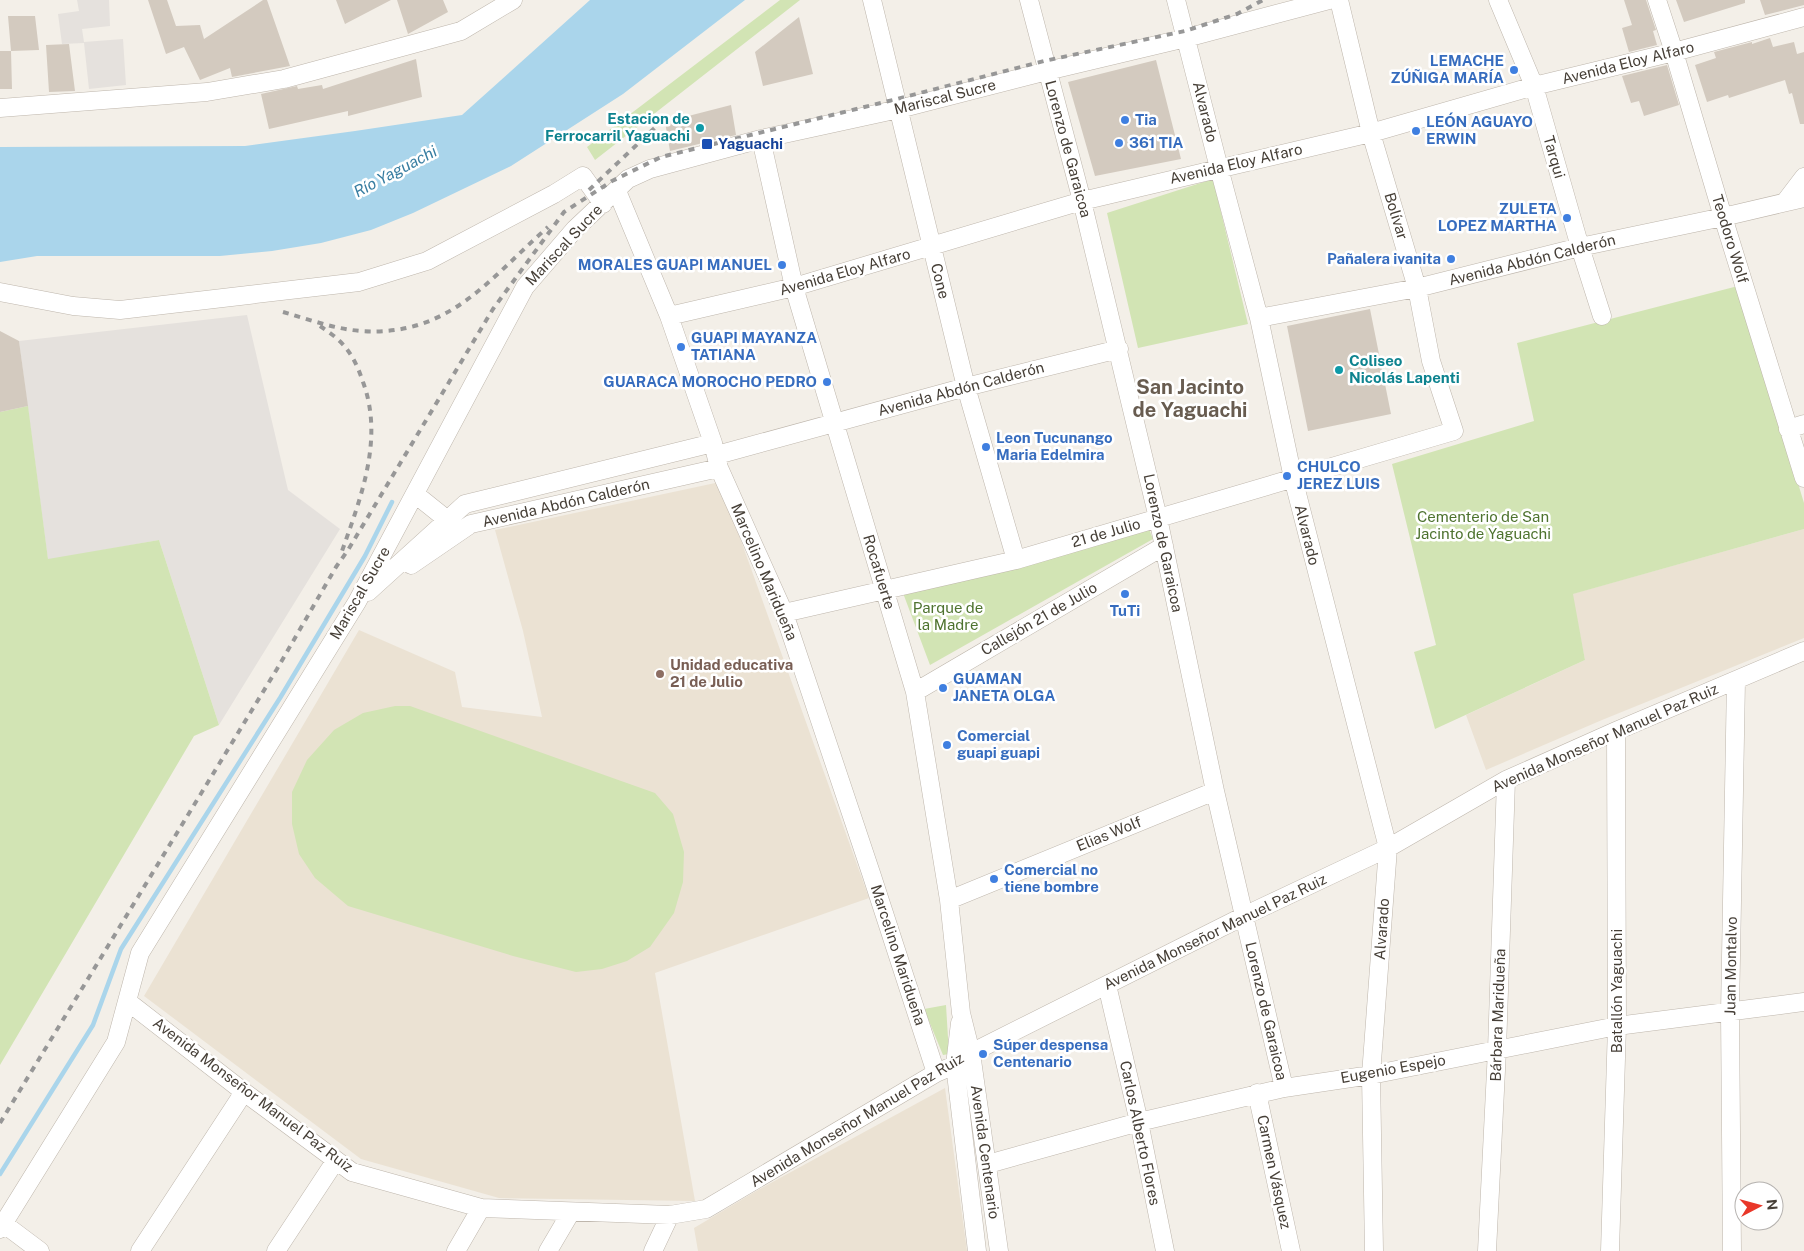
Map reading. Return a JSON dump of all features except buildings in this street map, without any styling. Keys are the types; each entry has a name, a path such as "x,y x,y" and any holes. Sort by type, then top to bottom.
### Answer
{"street":[{"path":"0,108 207,92 284,78 461,31 513,0"},
{"name":"Cone","path":"872,0 966,386 1016,560"},
{"name":"Lorenzo de Garaicoa","path":"1029,0 1119,349 1158,518 1215,791 1284,1088"},
{"name":"Alvarado","path":"1176,0 1218,168 1259,318 1293,478 1388,848 1370,1074 1374,1251"},
{"name":"Mariscal Sucre","path":"2,1227 116,1042 140,953 357,602 525,287 575,229 616,191 628,180 650,169 761,139 899,109 1186,38 1329,0"},
{"name":"Bolívar","path":"1339,0 1370,132 1417,288 1431,361 1454,431"},
{"name":"Tarqui","path":"1498,0 1534,86 1602,316"},
{"name":"Teodoro Wolf","path":"1657,0 1722,217 1796,426 1804,478"},
{"name":"Avenida Eloy Alfaro","path":"669,316 794,287 1082,201 1370,132 1534,86 1674,52 1804,17"},
{"name":"Rocafuerte","path":"761,139 794,287 833,423 915,692 949,900 961,1013 971,1053"},
{"path":"0,292 73,306 120,310 359,282 427,261 554,194 582,176 603,204"},
{"path":"1785,202 1804,177"},
{"name":"Marcelino Maridueña","path":"616,191 669,316 716,455 784,613 872,872 936,1073"},
{"name":"Avenida Abdón Calderón","path":"1259,318 1417,288 1580,246 1804,198"},
{"name":"Avenida Abdón Calderón","path":"357,602 471,524 966,386 1119,349"},
{"name":"21 de Julio","path":"784,613 1016,560 1454,431"},
{"name":"Avenida Abdón Calderón","path":"357,602 465,504 716,455"},
{"path":"415,494 461,531"},
{"name":"Callejón 21 de Julio","path":"915,692 1164,546"},
{"name":"Avenida Monseñor Manuel Paz Ruiz","path":"127,1001 244,1092 352,1172 481,1208 670,1215 706,1209 971,1053 1244,916 1388,848 1506,780 1616,730 1804,651"},
{"name":"Juan Montalvo","path":"1732,1251 1730,1012 1736,680"},
{"name":"Batallón Yaguachi","path":"1610,1251 1617,1026 1616,730"},
{"name":"Bárbara Maridueña","path":"1487,1251 1497,1050 1506,780"},
{"name":"Elias Wolf","path":"949,900 1215,791"},
{"name":"Carlos Alberto Flores","path":"1107,985 1139,1122 1165,1251"},
{"name":"Eugenio Espejo","path":"988,1164 1139,1122 1257,1093 1370,1074 1617,1026 1804,1002"},
{"name":"Rocafuerte","path":"955,1064 961,1013"},
{"name":"Avenida Centenario","path":"971,1053 999,1251"},
{"name":"Avenida Centenario","path":"955,1064 977,1251"},
{"path":"140,1251 244,1092"},
{"name":"Carmen Vásquez","path":"1257,1093 1291,1251"},
{"path":"276,1251 336,1160"},
{"path":"456,1251 481,1208"},
{"path":"548,1251 571,1212"},
{"path":"653,1251 670,1215"},
{"path":"2,1227 40,1251"}],"shaded area":[{"path":"77,0 109,0 110,26 82,29 84,42 123,39 126,85 89,89 84,43 62,44 58,14 79,11"},
{"path":"247,315 288,490 340,529 219,725 159,540 48,560 19,341"},
{"path":"720,482 869,898 655,973 695,1201 499,1198 361,1159 144,996 359,630 455,672 462,707 542,717 523,631 495,530"},
{"path":"1804,529 1804,638 1602,720 1486,770 1466,715 1585,660 1572,594"},
{"path":"945,1088 967,1251 698,1251 694,1228 758,1190"}],"green space":[{"path":"780,0 800,0 595,160 587,147"},
{"path":"1213,179 1248,324 1138,348 1107,213"},
{"name":"Cementerio de San Jacinto de Yaguachi","path":"1738,286 1804,503 1804,529 1573,594 1585,660 1435,729 1414,652 1436,645 1392,464 1534,421 1517,343"},
{"path":"28,406 48,559 159,540 219,725 194,736 0,1065 0,412"},
{"name":"Parque de la Madre","path":"1149,529 1153,539 930,665 903,593"},
{"path":"395,706 410,706 655,793 673,814 684,852 683,882 674,913 650,947 627,961 602,969 576,972 513,956 348,906 315,878 299,854 292,824 292,792 307,760 334,730 363,713"},
{"path":"946,1005 949,1054 943,1055 924,1009"}],"water":[{"name":"Río Yaguachi","path":"590,0 745,0 623,94 511,166 413,213 371,230 321,243 272,251 220,256 37,256 0,262 0,147 245,146 462,115"}],"waterway":[{"path":"0,1174 93,1025 121,949 280,698 365,556 392,502"}],"railway":[{"path":"0,1123 277,669 336,567 493,309 564,212 612,181 661,157 1044,61 1185,31 1237,14 1263,0"},
{"path":"589,190 662,121"},
{"path":"283,312 331,326 361,331 392,330 419,325 443,315 465,301 486,285 548,227"},
{"path":"320,326 349,352 354,360 369,403 371,446 368,468 363,489 342,551"}],"place":[{"name":"LEMACHE ZÚÑIGA MARÍA","path":"1514,70"},
{"name":"Tia","path":"1125,120"},
{"name":"Estacion de Ferrocarril Yaguachi","path":"700,128"},
{"name":"LEÓN AGUAYO ERWIN","path":"1416,131"},
{"name":"361 TIA","path":"1119,143"},
{"name":"Yaguachi","path":"707,144"},
{"name":"ZULETA LOPEZ MARTHA","path":"1567,218"},
{"name":"Pañalera ivanita","path":"1451,259"},
{"name":"MORALES GUAPI MANUEL","path":"782,265"},
{"name":"GUAPI MAYANZA TATIANA","path":"681,347"},
{"name":"Coliseo Nicolás Lapenti","path":"1339,370"},
{"name":"GUARACA MOROCHO PEDRO","path":"827,382"},
{"name":"Leon Tucunango Maria Edelmira","path":"986,447"},
{"name":"CHULCO JEREZ LUIS","path":"1287,476"},
{"name":"TuTi","path":"1125,594"},
{"name":"Unidad educativa 21 de Julio","path":"660,674"},
{"name":"GUAMAN JANETA OLGA","path":"943,688"},
{"name":"Comercial guapi guapi","path":"947,745"},
{"name":"Comercial no tiene bombre","path":"994,879"},
{"name":"Súper despensa Centenario","path":"983,1054"}],"district":[{"name":"San Jacinto de Yaguachi","path":"1190,398"}]}
